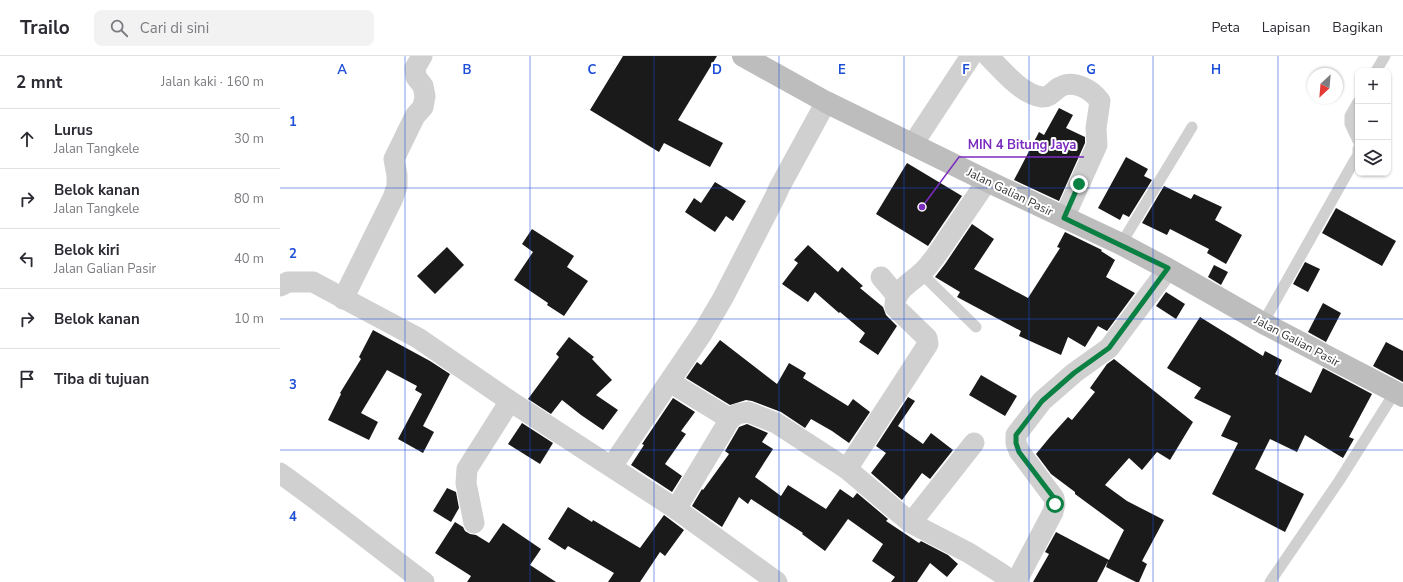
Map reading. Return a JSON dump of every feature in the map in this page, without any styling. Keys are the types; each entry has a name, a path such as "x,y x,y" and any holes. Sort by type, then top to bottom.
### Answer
{"street":[{"path":"343,300 393,198 397,186 397,175 394,159 422,107 425,96 423,86 416,77 414,68 422,56"},
{"name":"Jalan Galian Pasir","path":"743,56 826,102 1168,268 1263,323 1399,394"},
{"path":"913,144 971,56"},
{"path":"988,56 1009,77 1033,94 1043,97 1052,94 1059,87 1069,83 1095,94 1100,101 1096,128 1097,145 1064,218"},
{"path":"612,466 703,332 775,197 778,188 826,102"},
{"path":"847,469 928,344 927,338 895,307 896,296 904,286 921,273 939,252 987,181"},
{"path":"676,509 730,419 737,414 748,412 776,423 847,469 911,523 969,553 1014,582 1053,512 1055,504 1054,498 1019,452 1016,443 1016,435 1042,401 1074,373 1109,348 1168,268"},
{"path":"881,277 896,296"},
{"path":"280,286 288,282 312,282 343,300 418,338 510,401 676,509 777,582"},
{"path":"670,382 730,419"},
{"path":"474,523 466,484 467,469 510,401"},
{"path":"911,523 974,444"},
{"path":"280,473 325,505 369,541 424,582"}],"lane":[{"path":"1378,68 1385,56"},
{"path":"1357,104 1350,116 1350,124 1358,140"},
{"path":"1121,244 1192,127"},
{"path":"1263,323 1355,159"},
{"path":"921,273 976,327"},
{"path":"1270,582 1399,394"}],"building":[{"path":"623,56 717,56 678,120 723,143 710,167 664,143 659,152 590,110"},
{"path":"1059,108 1073,115 1066,128 1085,137 1085,143 1059,201 1014,180 1039,132 1044,135"},
{"path":"1126,157 1148,169 1144,176 1152,180 1129,217 1123,214 1120,220 1098,208"},
{"path":"907,163 962,196 928,246 876,214"},
{"path":"715,182 746,201 733,221 726,216 715,232 685,212 694,198 701,203"},
{"path":"1164,186 1191,199 1194,194 1222,207 1215,220 1242,235 1226,264 1207,253 1209,249 1170,229 1167,235 1142,223"},
{"path":"1336,208 1396,241 1382,266 1322,233"},
{"path":"972,224 994,239 974,269 1028,298 1060,248 1057,247 1065,232 1102,250 1101,251 1115,260 1106,277 1135,293 1107,331 1098,326 1085,347 1068,337 1061,355 1019,336 1021,331 957,297 960,292 935,277"},
{"path":"532,229 574,256 567,267 588,281 564,316 547,305 548,303 514,280 533,252 522,244"},
{"path":"808,245 838,272 842,267 863,286 860,288 883,307 886,315 897,326 878,355 859,342 865,333 815,292 808,302 782,284 798,263 794,260"},
{"path":"447,247 464,265 435,294 417,276"},
{"path":"1305,262 1320,269 1308,292 1293,284"},
{"path":"1214,265 1228,272 1221,285 1208,277"},
{"path":"1166,292 1185,304 1176,319 1156,306"},
{"path":"1323,303 1341,313 1326,342 1308,332"},
{"path":"1200,317 1263,356 1265,351 1282,360 1275,374 1311,393 1323,368 1372,394 1349,437 1354,439 1343,458 1305,435 1297,452 1270,439 1255,469 1304,494 1285,532 1212,494 1238,443 1221,436 1231,416 1194,398 1201,388 1167,368"},
{"path":"373,330 430,361 450,374 423,426 434,432 423,453 398,439 422,394 415,390 417,386 387,370 361,413 378,422 369,440 328,420 341,394 340,393 361,359 359,357"},
{"path":"569,337 594,357 592,359 612,380 596,395 618,410 603,430 562,400 551,414 528,399 559,357 556,354"},
{"path":"720,340 777,384 789,363 806,373 803,378 848,406 853,399 870,412 849,443 811,419 805,428 781,412 752,401 746,400 730,405 686,378 697,362 701,365"},
{"path":"1386,342 1403,351 1403,382 1373,366"},
{"path":"1114,359 1193,422 1170,460 1157,452 1142,470 1129,458 1105,485 1127,501 1164,520 1142,561 1147,564 1139,582 1136,582 1106,567 1108,561 1097,582 1033,582 1049,554 1045,552 1056,532 1109,560 1124,530 1075,494 1075,492 1051,474 1036,454 1068,417 1072,420 1095,392 1090,388 1107,364"},
{"path":"981,375 1017,396 1005,416 969,395"},
{"path":"908,397 915,401 898,426 923,444 931,433 953,450 930,479 922,473 902,500 871,473 886,453 876,446"},
{"path":"673,398 695,412 681,431 686,434 665,464 682,476 672,492 631,465 644,445 642,444"},
{"path":"522,423 553,443 540,464 508,444"},
{"path":"747,424 768,433 762,442 773,449 755,477 781,496 788,485 826,509 840,489 853,498 857,493 888,519 886,521 919,543 921,541 948,555 958,564 947,577 930,563 917,582 891,582 895,577 872,561 883,544 848,519 825,551 802,534 803,533 751,499 748,504 739,497 722,527 692,506 702,489 703,490 729,454 725,451 739,427"},
{"path":"447,488 456,492 459,508 451,522 433,511"},
{"path":"568,507 640,548 664,515 684,530 665,556 660,552 640,582 608,582 614,573 568,546 565,550 548,539"},
{"path":"455,522 463,527 465,531 476,535 489,543 503,523 541,549 530,565 556,582 467,582 471,576 435,553"}],"place":[{"name":"MIN 4 Bitung Jaya","path":"922,207"}],"route":[{"path":"1055,504 1054,498 1019,452 1016,443 1016,435 1042,401 1074,373 1109,348 1168,268 1121,244 1064,218 1079,184"}]}
